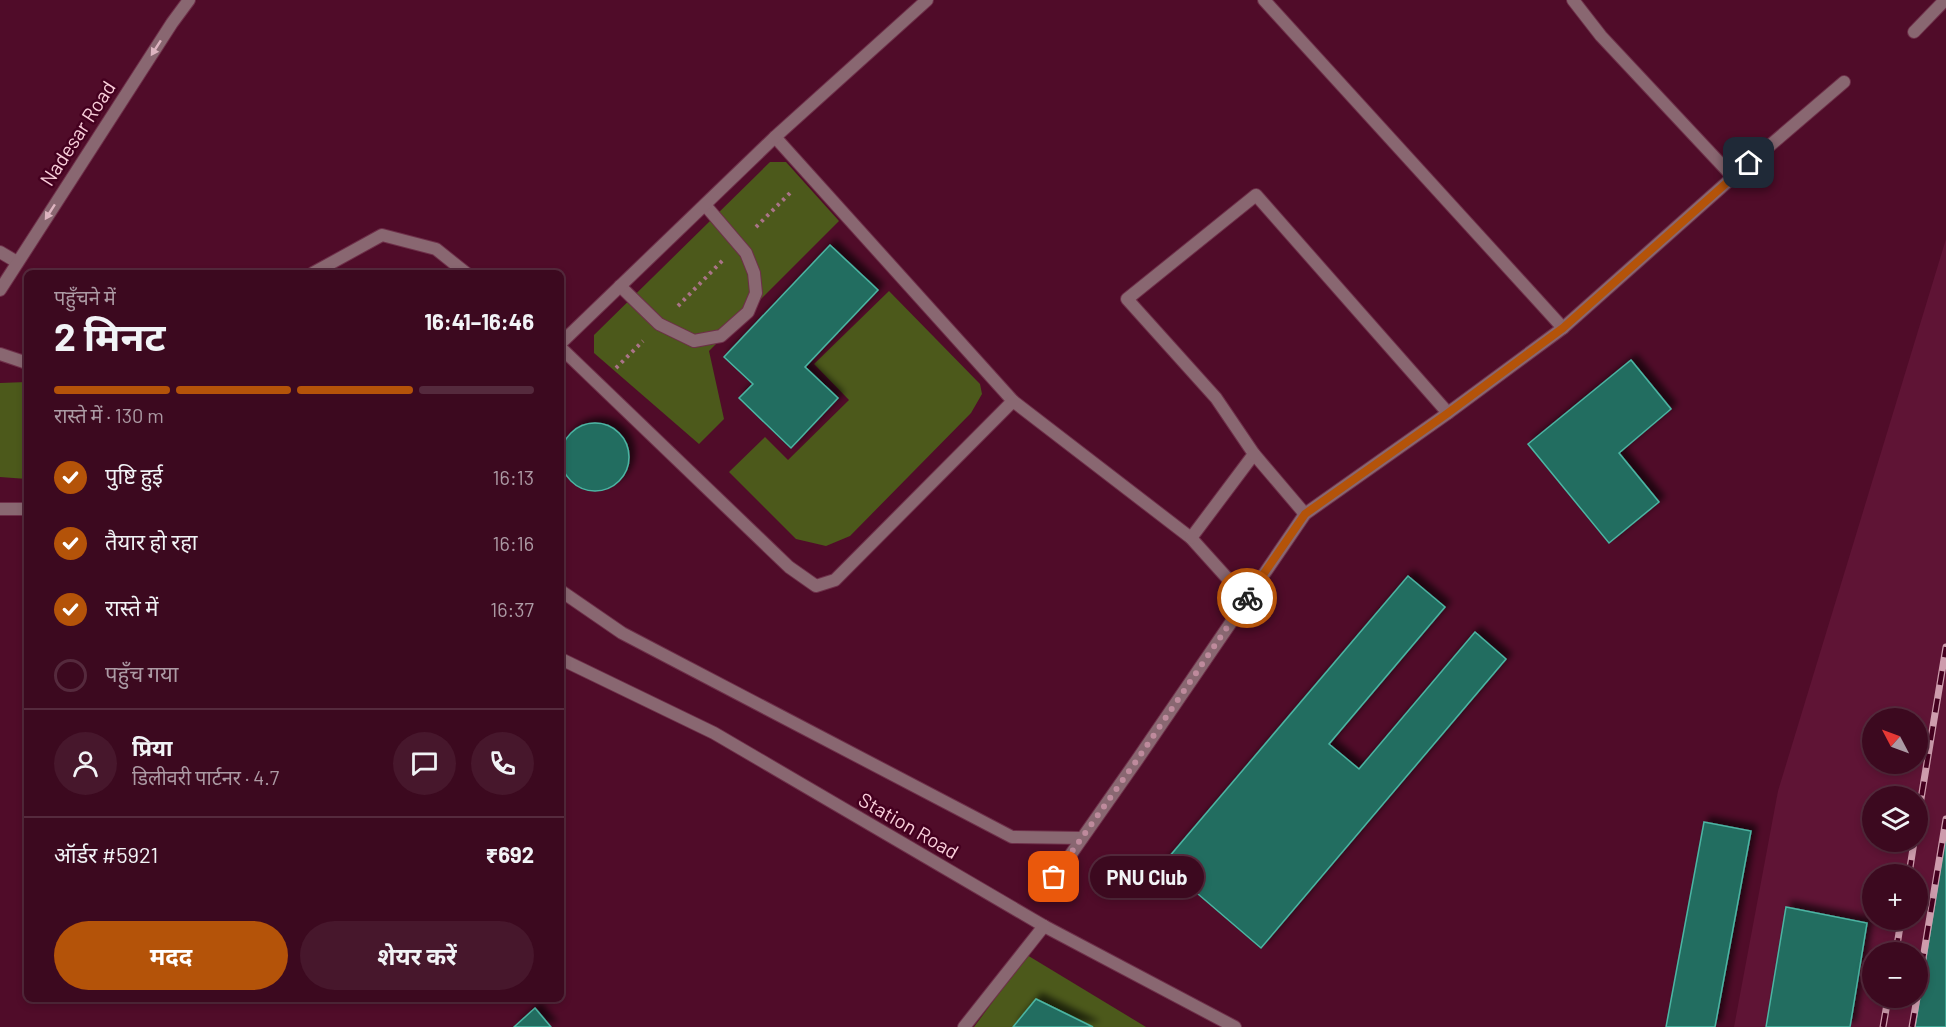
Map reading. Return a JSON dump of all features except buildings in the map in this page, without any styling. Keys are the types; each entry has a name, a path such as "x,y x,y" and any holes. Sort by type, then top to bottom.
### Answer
{"street":[{"name":"Nadesar Road","path":"0,290 189,0"},
{"path":"564,340 775,137 927,0"},
{"path":"1264,0 1563,328"},
{"path":"1573,0 1601,36 1733,177"},
{"path":"1914,32 1945,0"},
{"path":"1054,877 1305,514 1563,328 1844,82"},
{"path":"775,137 1013,401 1191,538 1246,599"},
{"path":"1305,514 1254,454 1216,398 1127,299 1256,195 1448,413"},
{"path":"621,286 659,324 694,341 721,336 748,312 756,293 754,273 746,253 705,205"},
{"path":"318,270 382,235 435,249 462,270"},
{"path":"0,252 17,262"},
{"path":"564,351 789,567 816,586 835,580 1013,401"},
{"path":"0,354 24,362"},
{"path":"1191,538 1254,454"},
{"path":"0,509 24,509"},
{"path":"564,593 622,633 1012,837 1082,838"},
{"name":"Station Road","path":"564,660 714,733 1044,926 1235,1027"},
{"path":"964,1027 1044,926"}],"path":[{"path":"599,385 809,175"}],"shaded area":[{"path":"1946,239 1946,1027 1734,1027 1778,791"}],"green space":[{"path":"770,162 786,162 839,221 709,351 724,419 699,444 594,353 594,335"},
{"path":"889,291 980,384 982,394 971,413 850,536 826,546 796,539 729,472 765,437 788,460 849,400 814,364"},
{"path":"24,382 24,479 0,477 0,383"},
{"path":"1027,955 1146,1027 974,1027"}],"railway":[{"path":"1923,786 1946,647"},
{"path":"1926,942 1946,819"},
{"path":"1911,864 1912,852"},
{"path":"1898,942 1899,930"},
{"path":"1883,1027 1886,1008"},
{"path":"1912,1027 1915,1008"}],"way so far":[{"path":"1054,877 1247,598"}],"place":[{"name":"PNU Club","path":"1054,877"}],"route":[{"path":"1247,598 1305,514 1563,328 1749,163"}]}
